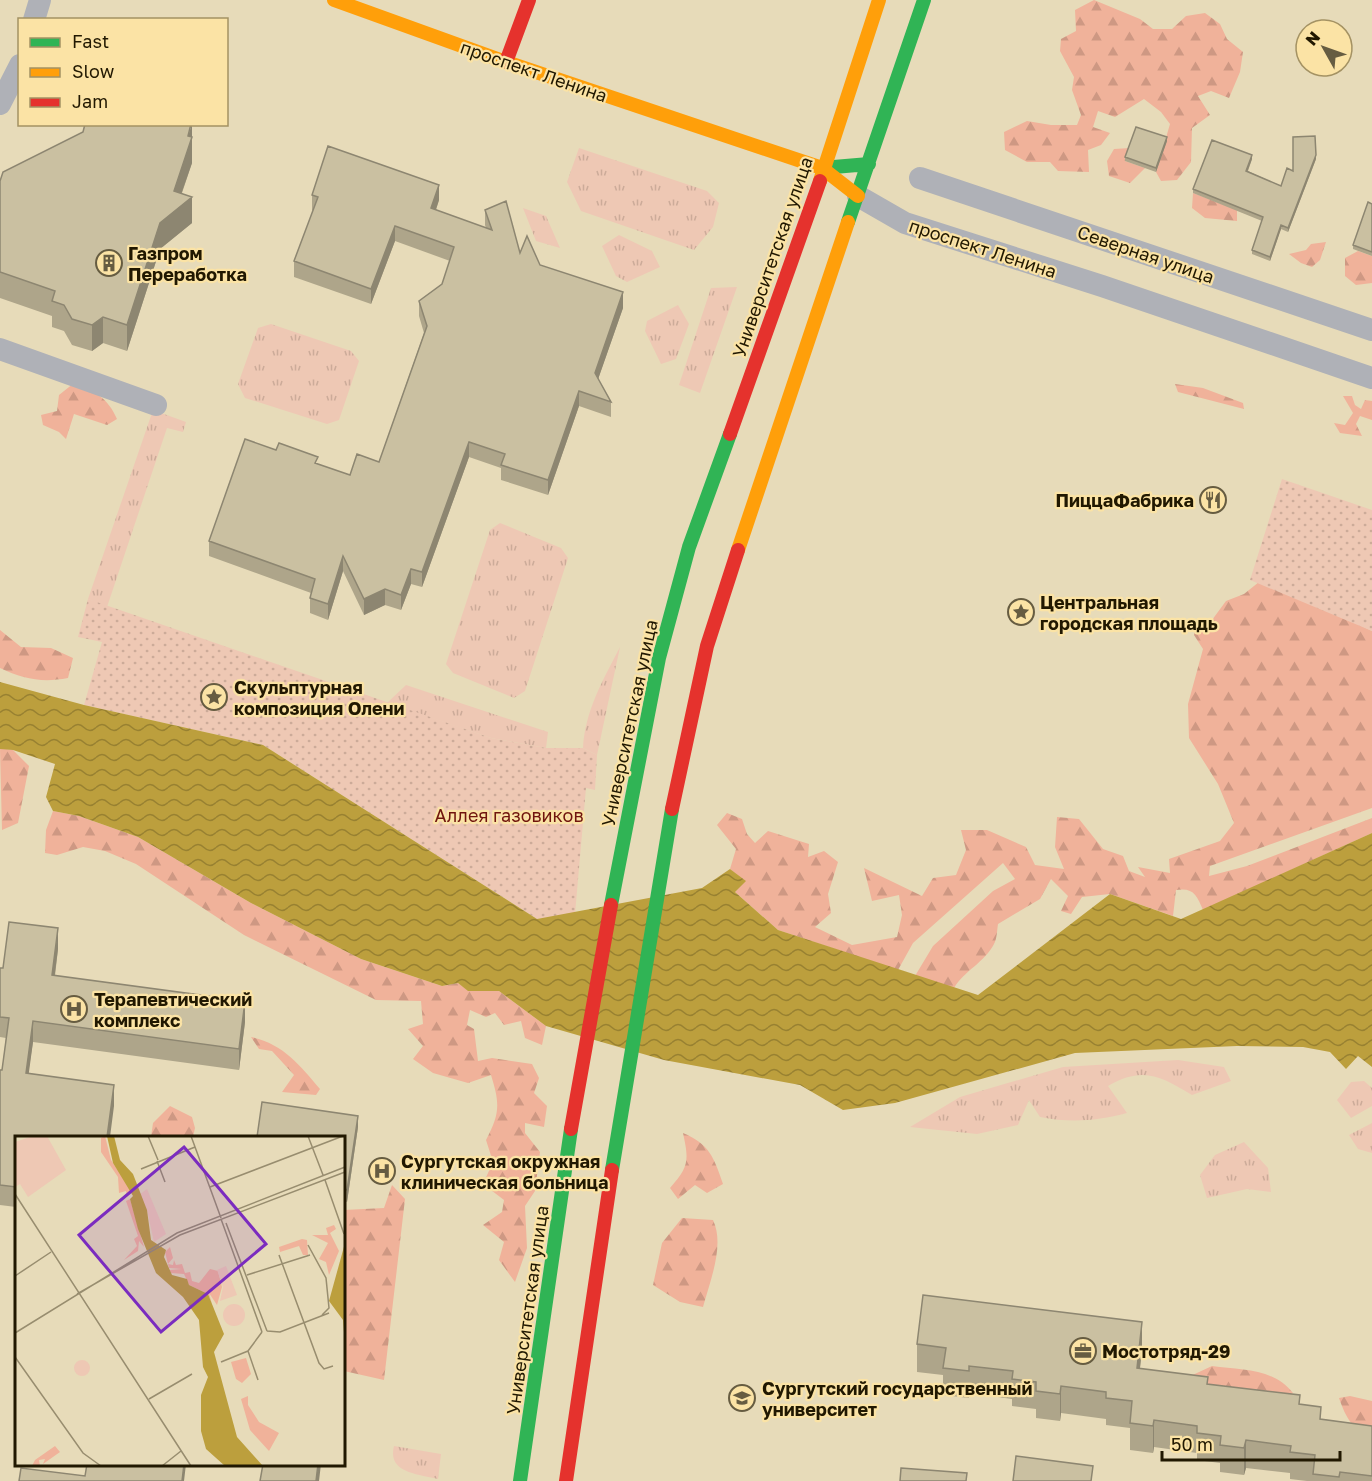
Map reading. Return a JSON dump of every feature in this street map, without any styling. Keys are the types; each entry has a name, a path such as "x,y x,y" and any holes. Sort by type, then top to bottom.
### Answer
{"main road":[{"name":"проспект Ленина","path":"334,0 506,63 822,168 858,196"},
{"path":"506,63 529,0"},
{"name":"Университетская улица","path":"520,1481 542,1375 571,1130 628,808 659,658 689,547 792,265 879,0"},
{"path":"566,1481 575,1379 671,815 707,646 749,515 924,0"},
{"path":"822,168 869,164"}],"street":[{"path":"35,18 40,0"},
{"path":"0,104 18,69"},
{"name":"Северная улица","path":"920,178 1372,330"},
{"name":"проспект Ленина","path":"858,196 905,224 1102,286 1372,378"},
{"path":"0,349 156,405"}],"green space":[{"path":"1094,0 1140,19 1153,29 1172,29 1186,16 1205,13 1220,24 1227,39 1243,52 1240,72 1229,98 1211,91 1198,96 1210,115 1192,128 1191,162 1177,180 1161,181 1156,172 1170,124 1161,112 1144,99 1115,117 1098,111 1093,127 1110,133 1101,145 1088,150 1089,172 1058,171 1050,162 1027,162 1005,150 1004,132 1027,121 1051,125 1077,125 1081,115 1072,90 1074,77 1060,51 1061,39 1076,31 1075,10"},
{"path":"579,148 707,191 719,203 713,227 694,250 581,211 567,182"},
{"path":"1130,148 1125,161 1145,168 1130,183 1109,176 1107,161 1114,149"},
{"path":"1193,193 1237,210 1237,221 1205,218 1192,208"},
{"path":"523,208 546,216 560,248 536,241"},
{"path":"619,235 652,251 660,267 627,282 616,276 602,246"},
{"path":"1326,242 1320,260 1312,267 1301,263 1289,254 1306,250 1311,244"},
{"path":"1358,251 1372,256 1372,283 1356,285 1345,276 1345,258"},
{"path":"737,287 700,393 679,385 711,288"},
{"path":"678,305 689,324 676,359 661,364 645,331 647,321"},
{"path":"271,324 351,351 359,361 339,420 327,424 245,398 238,384 258,328"},
{"path":"74,383 105,400 117,419 107,425 74,414 66,439 59,432 43,425 41,415 57,411 59,395"},
{"path":"1175,384 1203,388 1243,403 1244,409 1178,392"},
{"path":"1343,396 1352,396 1355,405 1361,409 1365,400 1372,401 1372,420 1360,416 1356,424 1362,436 1340,433 1334,423 1345,425 1353,413"},
{"path":"153,410 186,422 183,432 167,428 107,607 88,599"},
{"path":"1282,479 1372,510 1372,631 1250,580"},
{"path":"500,523 561,548 568,558 525,691 514,698 453,673 446,664 490,530"},
{"path":"1264,578 1372,631 1372,808 1210,866 1209,876 1247,866 1372,818 1372,833 1203,910 1194,893 1182,889 1176,890 1173,916 1110,894 1082,897 1071,914 1061,911 1068,896 1051,879 1040,899 998,924 996,940 990,950 954,988 915,976 933,946 993,891 1015,879 1003,863 913,943 898,970 778,930 735,892 745,881 730,869 736,849 717,825 727,813 742,819 747,834 755,843 768,831 809,844 808,857 824,851 838,862 828,894 831,913 815,927 852,945 897,937 902,915 899,895 872,901 864,868 922,896 933,878 956,875 966,850 961,830 987,830 1026,847 1035,865 1064,869 1055,847 1057,817 1079,819 1103,849 1123,856 1129,871 1145,877 1138,867 1170,873 1169,859 1220,841 1234,823 1218,784 1189,738 1188,704 1203,649 1194,635 1198,623 1212,620 1226,601 1244,594"},
{"name":"Аллея газовиков","path":"88,599 491,738 546,748 583,748 597,755 595,790 586,788 575,914 537,919 263,745 84,705 102,642 78,637"},
{"path":"0,630 21,647 51,648 73,658 68,678 33,679 0,668"},
{"path":"620,647 597,755 583,748 584,734 591,708"},
{"path":"406,685 548,732 546,748 491,738 387,703"},
{"path":"0,748 13,750 29,766 18,823 2,830"},
{"path":"53,811 79,816 138,837 251,903 361,959 442,986 458,983 469,991 499,991 546,1026 542,1045 525,1038 521,1021 504,1025 495,1013 486,1017 470,1010 467,1025 474,1029 478,1061 492,1058 532,1064 539,1078 534,1093 547,1106 544,1127 525,1123 525,1133 540,1152 535,1191 525,1206 527,1248 515,1282 499,1260 504,1242 483,1225 502,1212 504,1200 483,1184 493,1162 486,1140 494,1123 497,1108 491,1075 468,1083 433,1073 413,1059 423,1046 408,1029 423,1024 421,1001 376,1000 244,935 136,864 105,851 83,847 57,855 45,853 46,830"},
{"path":"251,1037 272,1044 290,1056 320,1089 316,1095 282,1092 294,1075 272,1051 259,1049"},
{"path":"1178,1060 1224,1067 1231,1081 1192,1095 1161,1079 1142,1075 1131,1076 1108,1086 1127,1113 1116,1116 1073,1120 1040,1117 1029,1100 1018,1125 977,1134 910,1127 960,1097 1063,1067"},
{"path":"1364,1081 1372,1088 1372,1106 1351,1118 1337,1100 1351,1082"},
{"path":"170,1106 192,1117 195,1128 193,1136 151,1136 153,1123"},
{"path":"1372,1123 1372,1153 1358,1149 1349,1135"},
{"path":"683,1133 699,1142 709,1152 723,1184 707,1193 695,1185 678,1199 670,1188 686,1163"},
{"path":"1244,1142 1268,1168 1271,1192 1247,1189 1207,1198 1200,1175 1215,1155"},
{"path":"392,1185 405,1199 384,1380 345,1371 345,1210 384,1208"},
{"path":"682,1218 713,1220 716,1230 717,1252 703,1307 680,1302 653,1285 662,1243"},
{"path":"1212,1366 1266,1375 1285,1385 1293,1393 1277,1403 1184,1379"},
{"path":"1350,1396 1372,1401 1372,1438 1359,1431 1347,1417 1339,1398"},
{"path":"394,1446 441,1454 438,1479 406,1471 400,1467 393,1455"}],"water":[{"path":"0,682 84,705 263,745 537,919 702,888 730,869 746,881 735,892 778,930 978,995 1110,894 1181,919 1372,833 1372,1067 1358,1056 1346,1069 1330,1052 1303,1047 1237,1046 1075,1053 895,1103 843,1110 800,1085 664,1060 546,1026 499,991 468,991 458,983 442,986 361,959 251,903 138,837 79,816 53,811 46,797 55,764 13,750 0,749"}],"building":[{"path":"84,126 190,126 188,136 192,137 174,191 192,197 160,223 127,325 103,317 92,325 72,319 64,305 52,301 55,291 0,272 0,181 3,172 83,132"},
{"path":"1136,127 1167,137 1156,168 1125,157"},
{"path":"1315,136 1316,155 1288,228 1281,225 1270,257 1252,250 1263,217 1193,189 1212,140 1252,155 1246,171 1281,186 1287,168 1293,171 1293,137"},
{"path":"328,146 439,185 431,208 492,230 485,210 506,201 520,253 527,236 540,265 623,292 595,373 611,402 579,391 548,480 501,465 505,454 469,442 422,572 411,569 401,595 385,589 364,599 343,556 328,604 310,598 315,579 209,541 245,439 276,450 279,443 318,457 315,463 350,475 357,454 379,462 427,326 419,301 442,284 454,247 395,226 371,289 294,261 318,197 312,195"},
{"path":"1368,202 1372,204 1372,252 1353,245"},
{"path":"9,922 58,928 52,975 245,1001 239,1049 33,1021 26,1073 114,1085 107,1136 15,1136 15,1187 0,1185 0,1070 2,1070 9,1018 0,1017 0,968 3,968"},
{"path":"262,1102 358,1116 347,1190 345,1189 345,1136 257,1136"},
{"path":"923,1295 1142,1322 1137,1368 1208,1377 1207,1384 1300,1395 1299,1404 1321,1407 1320,1419 1372,1426 1372,1476 1340,1472 1339,1477 1313,1474 1315,1455 1290,1452 1291,1446 1246,1440 1244,1448 1220,1445 1221,1436 1197,1433 1197,1426 1154,1420 1153,1426 1130,1423 1132,1401 1106,1398 1106,1392 1061,1386 1060,1394 1036,1391 1036,1382 1012,1379 1013,1371 969,1366 969,1371 943,1368 946,1348 917,1344"},
{"path":"1016,1456 1093,1466 1091,1481 1013,1481"},
{"path":"87,1466 184,1466 182,1481 19,1481 21,1468 85,1476"},
{"path":"263,1466 318,1466 316,1481 260,1481"},
{"path":"901,1468 967,1473 966,1481 900,1481"}],"traffic: fast":[{"path":"848,222 924,0"},
{"path":"822,168 869,164"},
{"path":"611,905 659,658 689,547 730,434"},
{"path":"612,1170 672,809"},
{"path":"520,1481 571,1129"}],"traffic: slow":[{"path":"334,0 506,62 822,168 858,196"},
{"path":"820,181 879,0"},
{"path":"738,550 848,222"}],"traffic: jam":[{"path":"506,62 529,0"},
{"path":"730,434 820,181"},
{"path":"672,809 707,646 738,550"},
{"path":"571,1129 611,905"},
{"path":"566,1481 612,1170"}],"place":[{"name":"Газпром Переработка","path":"109,263"},
{"name":"ПиццаФабрика","path":"1213,500"},
{"name":"Центральная городская площадь","path":"1021,612"},
{"name":"Скульптурная композиция Олени","path":"214,697"},
{"name":"Терапевтический комплекс","path":"74,1009"},
{"name":"Сургутская окружная клиническая больница","path":"382,1171"},
{"name":"Мостотряд-29","path":"1083,1351"},
{"name":"Сургутский государственный университет","path":"742,1398"}]}
